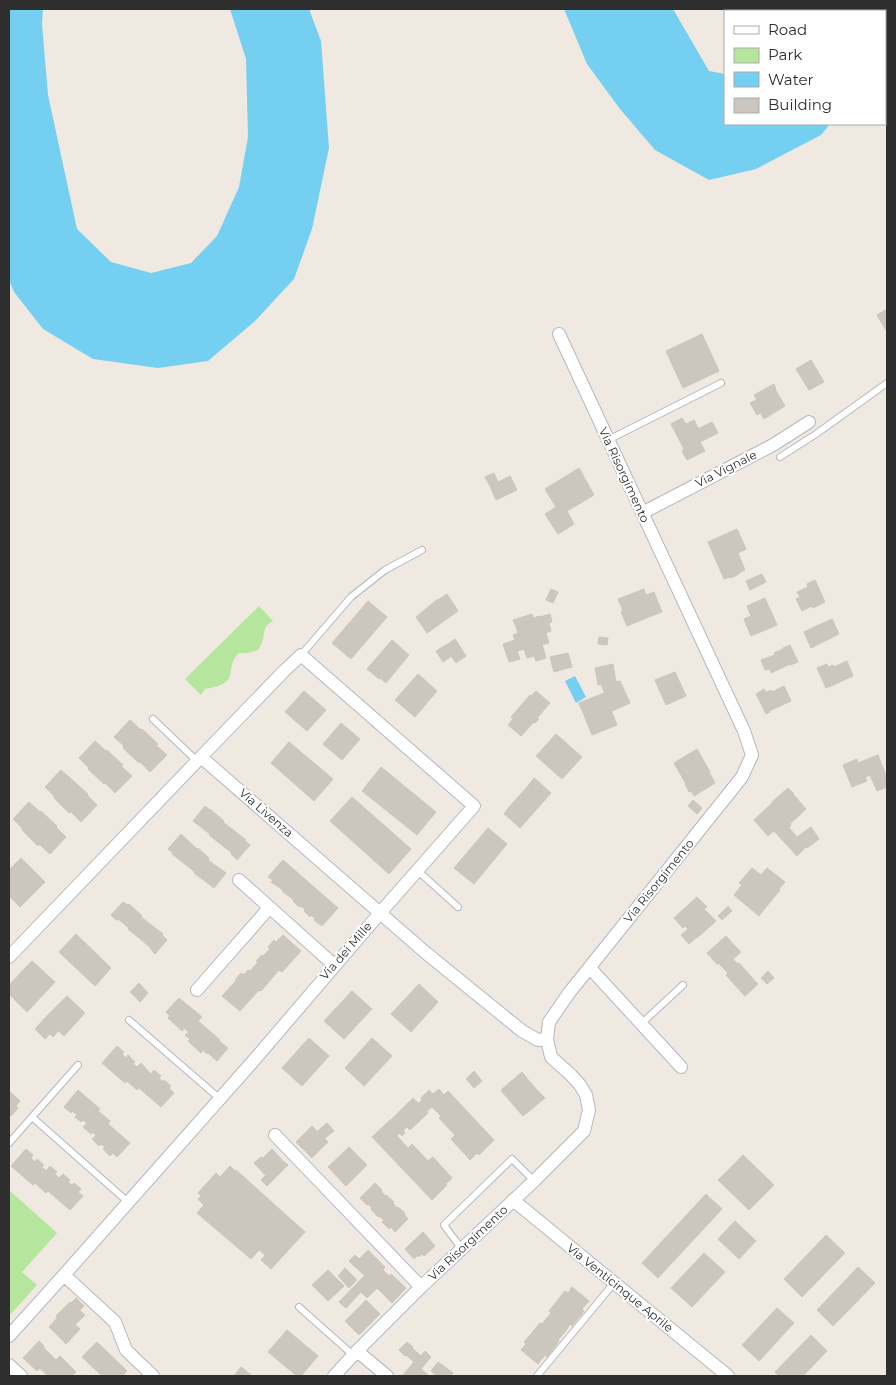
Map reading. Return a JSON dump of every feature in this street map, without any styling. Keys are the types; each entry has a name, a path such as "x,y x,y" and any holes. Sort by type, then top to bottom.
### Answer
{"street":[{"name":"Via Risorgimento","path":"334,1376 461,1248 534,1181 584,1131 589,1110 586,1095 580,1085 551,1057 547,1039 548,1022 742,777 752,755 744,731 558,334"},
{"name":"Via Vignale","path":"642,512 774,445 809,422"},
{"path":"9,957 301,655"},
{"name":"Via dei Mille","path":"9,1336 255,1059 334,965 474,806 301,655"},
{"name":"Via Livenza","path":"199,759 522,1031 538,1040 547,1039"},
{"path":"239,880 334,965"},
{"path":"197,990 269,908"},
{"path":"590,968 681,1066"},
{"path":"275,1135 421,1288"},
{"name":"Via Venticinque Aprile","path":"513,1200 728,1376"},
{"path":"64,1274 115,1322 126,1350 153,1376"},
{"path":"355,1353 387,1376"},
{"path":"9,1365 21,1376"}],"lane":[{"path":"608,440 721,383"},
{"path":"780,457 816,434 887,383"},
{"path":"301,655 351,597 385,570 422,550"},
{"path":"153,719 199,759"},
{"path":"418,871 458,906"},
{"path":"641,1024 683,985"},
{"path":"129,1020 219,1098"},
{"path":"9,1143 78,1065"},
{"path":"32,1117 128,1202"},
{"path":"461,1248 444,1225 512,1159 534,1181"},
{"path":"537,1376 614,1283"},
{"path":"299,1307 355,1353"}],"green space":[{"path":"259,606 273,621 265,628 258,650 239,653 234,659 228,679 224,683 205,689 201,695 185,679"},
{"path":"9,1190 57,1233 22,1272 37,1285 9,1316"}],"water":[{"path":"9,9 43,9 42,24 48,95 77,229 111,262 151,273 191,263 217,236 239,187 248,137 246,59 230,9 309,9 321,41 329,148 312,229 294,279 255,321 208,361 158,368 93,359 43,329 14,292 9,280"},
{"path":"564,9 673,9 709,71 724,74 724,125 829,125 821,135 756,169 709,180 655,150 620,109 587,64"},
{"path":"575,676 586,697 576,703 565,681"}],"building":[{"path":"887,309 887,332 877,315"},
{"path":"702,334 719,371 683,388 666,351"},
{"path":"811,360 824,382 809,390 796,369"},
{"path":"774,384 776,389 757,400 754,395"},
{"path":"775,389 785,406 764,419 759,410 763,408 758,399"},
{"path":"758,399 763,408 759,410 760,413 757,415 750,403"},
{"path":"682,418 686,424 679,428 689,448 700,442 705,451 687,460 682,451 684,449 671,424"},
{"path":"694,420 704,440 689,448 679,428"},
{"path":"712,422 718,433 704,440 698,429"},
{"path":"579,468 594,495 567,511 574,524 558,534 545,514 556,507 545,489"},
{"path":"494,473 498,482 490,486 485,477"},
{"path":"510,476 517,490 496,500 490,486"},
{"path":"737,529 746,549 738,553 745,570 731,578 724,579 708,542"},
{"path":"762,574 766,582 750,590 746,581"},
{"path":"815,580 825,602 802,611 796,599 800,597 797,592 808,587 807,584"},
{"path":"551,589 558,592 553,603 546,600"},
{"path":"644,589 646,595 626,603 634,623 627,626 618,599"},
{"path":"654,592 662,612 654,615 646,595"},
{"path":"447,594 458,611 427,633 416,617"},
{"path":"646,595 654,615 634,623 626,603"},
{"path":"765,598 777,625 751,636 744,619 751,616 747,606"},
{"path":"368,601 387,617 351,659 332,643"},
{"path":"532,614 534,622 516,627 513,620"},
{"path":"550,614 552,622 549,623 551,631 545,633 540,617"},
{"path":"540,616 545,633 539,635 542,644 525,649 527,646 525,637 520,639 516,627 534,622 533,618"},
{"path":"832,619 839,634 817,645 810,629"},
{"path":"810,629 817,645 811,648 804,632"},
{"path":"518,633 520,639 525,637 527,646 525,649 517,651 520,659 509,662 503,644 515,640 513,635"},
{"path":"546,633 549,643 542,645 539,635"},
{"path":"599,637 608,638 607,645 598,644"},
{"path":"455,639 466,656 456,663 451,656 457,652 451,642"},
{"path":"392,640 409,655 386,683 367,669"},
{"path":"451,642 457,652 443,662 436,651"},
{"path":"542,644 546,658 536,661 534,656 527,658 524,649"},
{"path":"790,645 798,662 790,665 783,648"},
{"path":"783,649 790,664 771,673 770,669 765,670 761,660 775,655 774,653"},
{"path":"568,653 572,667 554,672 550,657"},
{"path":"847,661 853,676 831,686 824,669"},
{"path":"613,664 616,682 620,681 630,703 612,711 601,684 598,685 595,668"},
{"path":"827,664 828,667 824,669 831,686 826,688 817,668"},
{"path":"675,672 681,685 661,694 655,680"},
{"path":"418,674 437,691 415,717 395,700"},
{"path":"681,685 686,696 666,705 661,694"},
{"path":"784,686 791,701 769,711 761,695"},
{"path":"764,689 766,692 761,695 770,712 766,714 756,694"},
{"path":"304,691 326,710 307,731 285,712"},
{"path":"536,691 550,703 537,718 539,719 521,736 508,725 513,719 511,717 530,695"},
{"path":"604,693 617,725 592,735 579,703"},
{"path":"130,720 158,744 156,745 167,755 150,772 123,748 124,746 114,737"},
{"path":"341,723 360,739 342,760 323,744"},
{"path":"556,734 582,757 562,779 536,756"},
{"path":"95,741 123,765 121,766 132,776 115,793 88,769 79,758"},
{"path":"289,742 333,779 314,801 271,763"},
{"path":"697,749 710,772 699,778 702,783 694,788 690,781 686,784 674,763"},
{"path":"878,755 887,778 887,787 877,791 870,775 865,777 867,781 852,787 843,765 857,759 858,763"},
{"path":"381,767 436,812 417,835 362,791"},
{"path":"61,770 88,794 97,805 81,822 71,812 69,813 45,787"},
{"path":"709,772 715,783 694,796 691,791 689,792 685,784 690,781 694,788 702,783 699,778"},
{"path":"534,778 540,783 533,790 528,786"},
{"path":"540,783 551,793 520,828 509,818 515,811 510,806 528,786 533,790"},
{"path":"788,788 794,794 777,808 772,802"},
{"path":"793,794 806,809 790,824 786,820 768,836 754,820 772,803 777,808"},
{"path":"352,797 411,849 389,874 330,821"},
{"path":"693,800 702,808 697,814 688,806"},
{"path":"29,802 57,826 66,837 50,854 39,844 38,846 13,819"},
{"path":"205,806 250,845 237,860 232,853 193,821"},
{"path":"510,806 515,811 509,818 504,814"},
{"path":"786,820 791,825 789,828 806,847 797,856 774,831"},
{"path":"811,827 819,839 807,848 797,837"},
{"path":"488,828 507,844 474,884 454,868"},
{"path":"181,834 209,858 208,860 226,873 214,888 168,849"},
{"path":"21,858 45,882 20,907 9,896 9,870"},
{"path":"283,860 338,908 322,926 314,920 315,918 311,915 310,917 304,911 305,909 299,907 283,890 271,882 273,880 268,877"},
{"path":"752,868 780,890 766,907 739,883"},
{"path":"767,868 785,882 779,889 761,875"},
{"path":"741,886 766,907 759,916 734,895"},
{"path":"697,897 707,907 704,909 716,921 697,938 685,926 683,928 674,918"},
{"path":"123,902 129,904 141,917 163,934 167,940 155,954 129,928 111,915"},
{"path":"728,906 732,911 722,920 718,916"},
{"path":"688,929 696,938 689,944 681,935"},
{"path":"76,934 111,968 95,986 59,952"},
{"path":"283,935 301,951 282,972 279,970 240,1011 222,996 241,973 244,975 248,970 250,971 258,962 256,961 270,949 268,947 274,940 276,942"},
{"path":"726,936 736,947 717,964 707,953"},
{"path":"736,947 741,952 733,959 738,964 728,973 718,963"},
{"path":"32,961 55,982 27,1012 9,994 9,985"},
{"path":"739,963 755,981 742,993 726,975"},
{"path":"768,971 774,978 767,984 761,978"},
{"path":"755,981 758,984 745,996 742,993"},
{"path":"139,983 148,993 140,1002 130,992"},
{"path":"419,984 438,1002 411,1032 391,1014"},
{"path":"352,991 372,1009 344,1039 324,1021"},
{"path":"67,996 85,1013 64,1036 45,1018"},
{"path":"179,998 202,1017 198,1021 220,1040 207,1054 203,1050 201,1053 188,1041 190,1039 185,1035 189,1032 184,1028 182,1031 168,1018 170,1016 166,1012"},
{"path":"45,1018 58,1031 53,1037 50,1034 45,1039 35,1029"},
{"path":"309,1038 329,1056 302,1086 282,1068"},
{"path":"372,1038 392,1056 364,1086 345,1068"},
{"path":"219,1041 228,1048 217,1061 208,1053"},
{"path":"117,1046 124,1052 122,1054 126,1058 128,1055 135,1062 133,1064 137,1067 141,1063 151,1074 154,1070 161,1076 159,1078 163,1082 164,1080 171,1086 169,1088 174,1093 161,1107 139,1088 137,1090 127,1081 125,1083 102,1063"},
{"path":"474,1071 482,1081 474,1088 466,1079"},
{"path":"522,1072 525,1076 504,1094 501,1090"},
{"path":"525,1076 537,1090 516,1108 504,1094"},
{"path":"439,1089 444,1095 448,1091 494,1140 479,1155 477,1153 470,1160 451,1139 455,1135 439,1118 441,1116 432,1107 426,1112 418,1104 429,1090 433,1094"},
{"path":"78,1090 100,1109 98,1111 110,1121 108,1124 130,1143 117,1157 113,1153 110,1156 103,1149 105,1147 101,1144 99,1146 92,1139 96,1135 92,1132 91,1134 83,1127 87,1123 83,1120 81,1122 75,1117 77,1114 72,1111 71,1113 64,1107"},
{"path":"537,1090 545,1098 523,1116 516,1108"},
{"path":"9,1091 20,1101 16,1106 18,1108 11,1116 9,1114"},
{"path":"413,1098 428,1113 410,1130 407,1127 403,1131 392,1119"},
{"path":"392,1119 405,1133 402,1136 389,1121"},
{"path":"389,1121 400,1133 397,1136 408,1148 412,1144 428,1161 433,1157 452,1178 432,1200 372,1137"},
{"path":"327,1123 334,1131 325,1138 318,1131"},
{"path":"312,1126 328,1142 312,1158 296,1142"},
{"path":"349,1147 367,1165 346,1186 328,1167"},
{"path":"26,1149 33,1155 31,1158 35,1162 37,1159 44,1165 42,1167 46,1171 50,1166 57,1172 55,1174 59,1178 63,1174 70,1180 68,1182 72,1185 74,1183 81,1189 78,1192 83,1196 70,1210 48,1191 46,1193 35,1183 33,1185 11,1166"},
{"path":"272,1149 283,1161 267,1177 254,1163 261,1157 263,1158"},
{"path":"743,1155 774,1185 749,1210 718,1180"},
{"path":"283,1161 288,1165 267,1186 261,1180 266,1175 267,1177"},
{"path":"230,1166 235,1171 204,1205 198,1199 201,1196 198,1193 216,1173 220,1177"},
{"path":"236,1170 295,1223 279,1240 221,1187"},
{"path":"375,1183 385,1196 394,1202 397,1208 405,1213 408,1219 395,1232 391,1227 389,1229 382,1222 384,1220 378,1217 372,1208 360,1198"},
{"path":"221,1187 279,1240 265,1255 206,1204"},
{"path":"706,1194 722,1209 658,1278 642,1263"},
{"path":"205,1204 259,1250 251,1259 197,1213"},
{"path":"735,1221 756,1241 739,1259 718,1239"},
{"path":"295,1223 305,1232 271,1269 261,1260"},
{"path":"423,1232 435,1246 424,1256 422,1254 419,1257 418,1255 414,1259 405,1249"},
{"path":"826,1235 845,1253 802,1297 784,1279"},
{"path":"368,1250 380,1262 366,1277 349,1261 355,1255 359,1259"},
{"path":"704,1253 725,1272 692,1307 671,1288"},
{"path":"380,1262 385,1267 383,1270 389,1276 367,1298 361,1292 346,1308 339,1302 364,1276 366,1277"},
{"path":"858,1267 875,1283 833,1326 817,1310"},
{"path":"345,1268 357,1280 349,1288 338,1276"},
{"path":"328,1270 344,1286 328,1301 312,1285"},
{"path":"391,1274 406,1288 392,1303 377,1288"},
{"path":"572,1287 589,1301 582,1309 584,1311 572,1326 570,1324 565,1332 547,1318 551,1313 549,1311 565,1291 568,1293"},
{"path":"76,1298 84,1306 80,1310 71,1303"},
{"path":"366,1300 380,1314 359,1335 345,1321"},
{"path":"70,1302 85,1315 75,1325 80,1329 66,1344 49,1327 57,1318 56,1316"},
{"path":"777,1308 794,1323 759,1361 742,1345"},
{"path":"547,1318 565,1332 547,1357 545,1355 538,1364 521,1350 526,1344 524,1342 540,1323 542,1324"},
{"path":"287,1330 318,1356 301,1376 297,1376 268,1352"},
{"path":"811,1335 827,1351 803,1376 779,1376 775,1372"},
{"path":"39,1341 44,1346 31,1360 40,1368 37,1371 23,1358"},
{"path":"97,1342 127,1371 122,1376 102,1376 82,1357"},
{"path":"407,1342 413,1347 405,1356 399,1350"},
{"path":"43,1347 56,1360 60,1356 76,1372 72,1376 48,1376 31,1360"},
{"path":"412,1348 421,1356 425,1351 431,1357 421,1369 427,1376 402,1376 414,1362 406,1355"},
{"path":"438,1362 453,1373 450,1376 437,1376 431,1371"},
{"path":"241,1367 251,1375 234,1376"}]}
